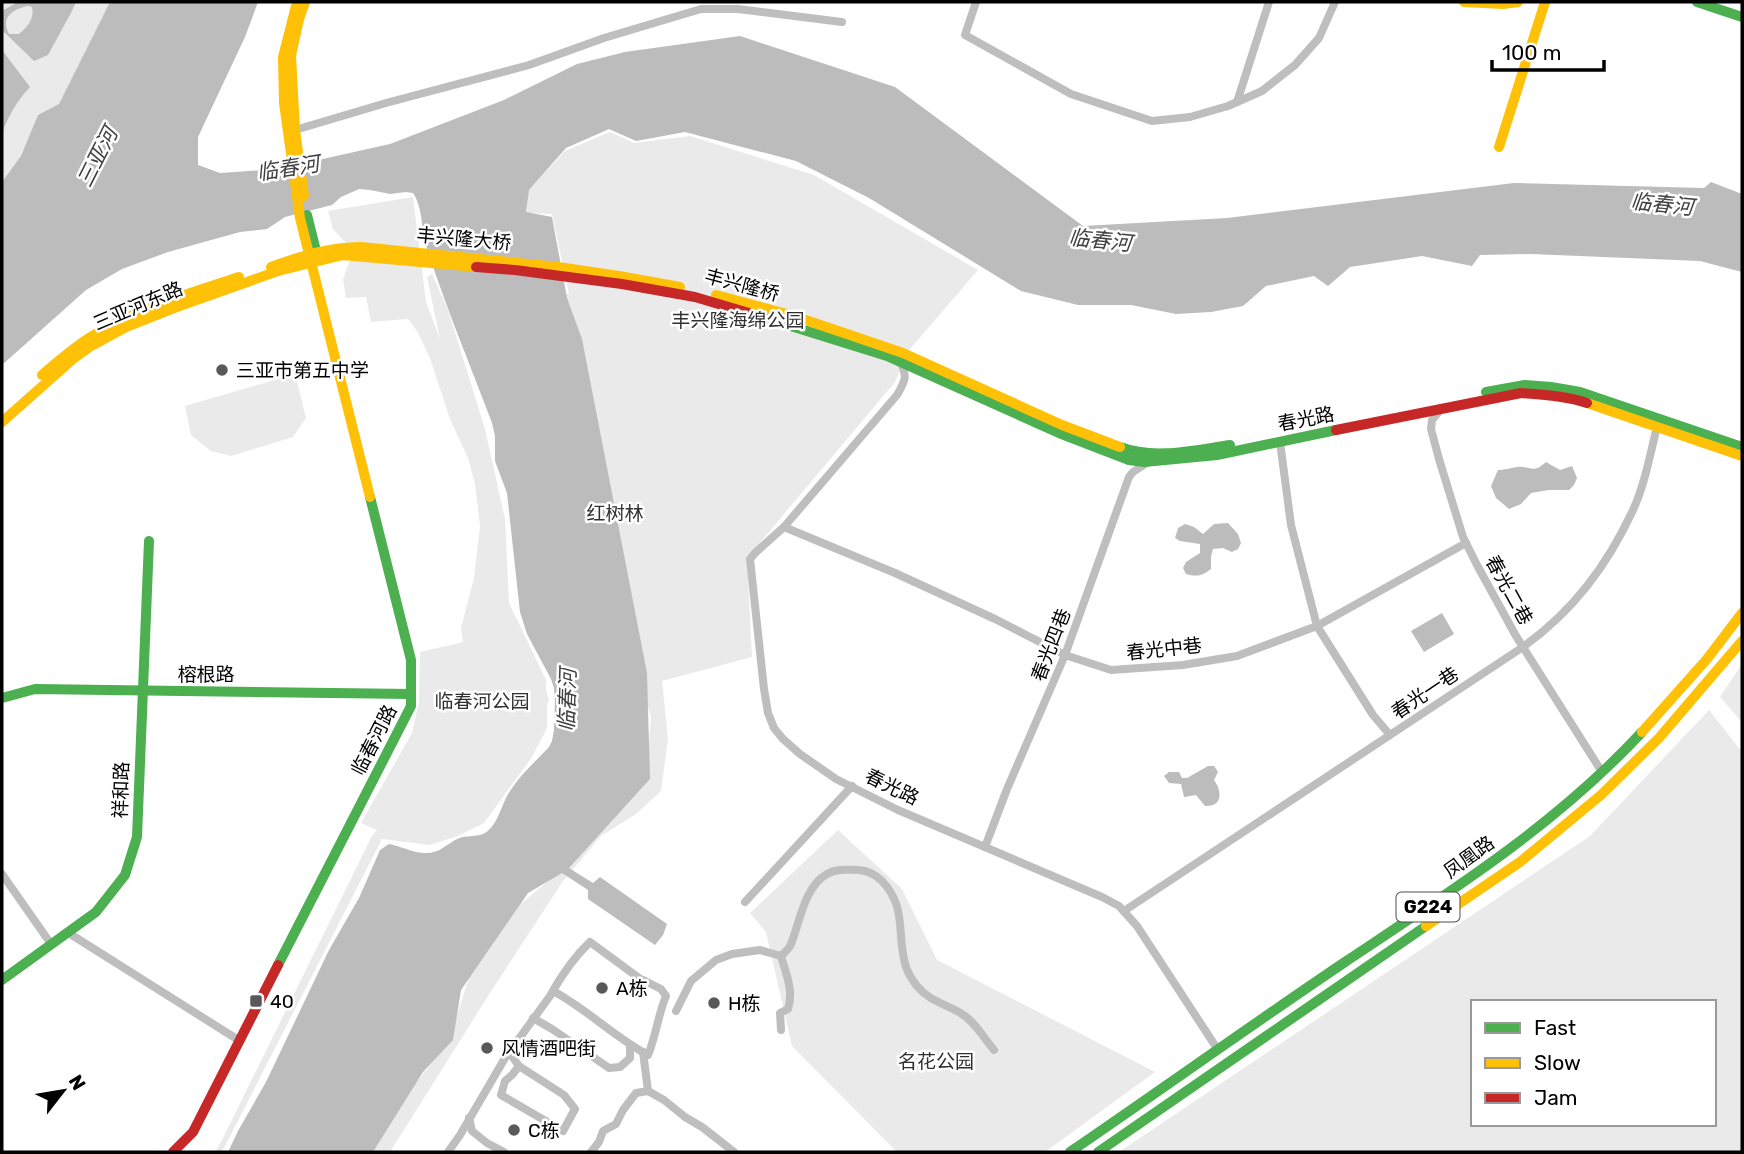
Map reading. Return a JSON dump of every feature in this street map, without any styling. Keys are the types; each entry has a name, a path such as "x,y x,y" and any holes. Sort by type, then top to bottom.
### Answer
{"main road":[{"path":"293,138 284,103 283,57 296,2"},
{"path":"305,2 291,56 293,138 303,218 312,256"},
{"path":"1464,2 1518,2"},
{"path":"1499,147 1545,2"},
{"path":"1697,2 1742,17"},
{"name":"丰兴隆大桥","path":"312,256 342,251 582,274"},
{"name":"三亚河东路","path":"2,412 71,350 112,326 177,299 312,256"},
{"name":"三亚河东路","path":"2,422 64,366 109,335 174,307 278,271 312,256"},
{"name":"临春河路","path":"173,1152 194,1132 411,706 411,660 312,256"},
{"name":"丰兴隆桥","path":"582,274 746,307 889,352"},
{"name":"春光路","path":"889,352 900,361 1024,418 1129,460 1150,461 1217,455 1521,393 1577,400 1742,456"},
{"name":"春光路","path":"889,352 1062,425 1133,452 1147,454 1221,447 1525,386 1580,392 1742,447"},
{"name":"祥和路","path":"2,980 96,912 125,875 137,837 149,541"},
{"name":"凤凰路","path":"1070,1152 1463,884 1528,835 1626,750 1685,685 1742,613"},
{"name":"凤凰路","path":"1098,1152 1520,862 1583,810 1645,753 1702,690 1742,640"},
{"name":"榕根路","path":"2,698 35,689 411,694"}],"street":[{"path":"976,2 965,36 1071,94 1152,121 1190,117 1262,91 1295,65 1319,38 1335,2"},
{"path":"1237,102 1269,2"},
{"path":"293,138 386,103 529,65 604,38 701,9 738,9 842,22"},
{"path":"784,527 897,395 905,380 905,371 900,361"},
{"name":"春光二巷","path":"1442,408 1432,420 1432,429 1466,543 1523,647 1602,772"},
{"name":"春光一巷","path":"1124,911 1523,647 1556,621 1579,597 1610,553 1634,509 1657,427"},
{"path":"1280,442 1291,525 1317,626 1373,715 1390,735"},
{"name":"春光四巷","path":"985,847 1065,655 1129,477 1150,461"},
{"name":"春光路","path":"784,527 750,559 768,713 774,728 783,739 836,779 898,810 1119,906 1137,926 1219,1050"},
{"name":"春光中巷","path":"784,527 895,573 1065,655 1111,670 1183,665 1237,656 1317,626 1466,543"},
{"path":"745,902 852,786"},
{"path":"781,956 790,946 806,900 825,874 840,870 867,871 882,881 895,900 902,930 906,968 915,984 926,997 963,1014 994,1050"},
{"path":"2,874 51,944"},
{"path":"67,932 240,1041"},
{"path":"448,1152 509,1052 567,968 590,942 639,978 661,989 666,996 648,1055 630,1046 593,1016 553,991"},
{"path":"676,1011 691,981 716,960 732,954 760,950 781,956"},
{"path":"781,956 791,999 788,1009 780,1013 781,1030"},
{"path":"533,1018 609,1068 620,1067 630,1058 630,1046"},
{"path":"509,1052 519,1066 548,1083 572,1104 575,1110 563,1131 501,1095 505,1081 519,1066"},
{"path":"643,1052 648,1091"},
{"path":"591,1152 603,1131 615,1124 636,1093 648,1091 702,1126 734,1152"},
{"path":"469,1118 472,1130 503,1152"}],"green space":[{"path":"2,2 52,2 48,55 76,2 121,2 62,111 2,192 2,134 7,118 22,95 2,81"},
{"name":"丰兴隆海绵公园","path":"610,132 634,143 690,136 814,175 978,270 910,349 895,382 747,558 752,657 662,681 668,739 661,791 636,814 601,836 563,881 390,1152 366,1152 449,1041 470,974 508,915 548,881 646,779 651,717 515,286 569,294 552,214 526,213 528,191 565,151"},
{"name":"临春河公园","path":"413,197 426,302 440,339 427,277 432,274 448,310 485,429 505,519 509,603 546,680 549,699 547,728 532,757 484,823 458,836 429,845 382,839 224,1148 221,1152 215,1152 377,830 361,823 412,733 419,702 420,652 463,642 461,628 474,578 480,526 475,484 468,458 450,419 430,358 408,319 371,322 366,297 346,298 343,279 356,244 347,244 333,229 328,211"},
{"path":"295,374 306,418 293,437 231,456 211,451 191,435 185,406"},
{"path":"1742,664 1742,722 1720,697"},
{"path":"1709,710 1742,752 1742,1152 1119,1152 1590,836"},
{"name":"名花公园","path":"838,830 902,889 937,960 1155,1072 1045,1152 897,1152 792,1046 766,932 750,913"}],"water":[{"path":"18,2 76,2 48,55 34,61 2,30 2,11","holes":["23,7 32,7 31,19 25,29 19,34 9,34 6,22 10,14"]},
{"path":"110,2 258,2 245,37 198,137 198,165 220,173 278,169 390,144 504,100 577,64 625,52 740,36 895,87 1083,226 1227,218 1514,183 1704,188 1711,182 1742,194 1742,272 1700,261 1531,254 1480,255 1472,266 1422,256 1350,267 1328,286 1314,276 1266,286 1243,306 1211,312 1176,314 1131,305 1078,305 1021,291 869,198 796,161 685,132 636,141 609,129 566,148 529,190 526,212 552,217 567,298 582,339 647,673 650,779 569,868 593,883 600,877 667,924 655,945 588,899 588,890 562,873 528,893 461,990 453,1040 423,1072 373,1152 228,1152 266,1082 329,950 359,898 380,850 389,844 416,852 433,852 459,838 482,834 490,829 514,785 552,741 554,688 527,634 520,612 507,493 495,461 492,423 433,268 424,238 419,205 413,193 390,194 359,189 341,197 332,205 285,217 267,229 240,232 168,252 122,269 86,290 2,365 2,182 21,156 38,115 59,104"},
{"path":"2,50 30,87 13,109 2,134"},
{"path":"1546,462 1560,470 1572,466 1577,478 1569,490 1531,493 1521,504 1509,509 1496,498 1491,486 1498,470 1521,467 1534,469"},
{"path":"1228,523 1238,534 1241,543 1238,549 1232,552 1223,548 1213,549 1211,569 1199,575 1186,574 1183,568 1186,562 1200,553 1200,544 1175,538 1178,528 1185,524 1203,534 1214,524"},
{"path":"1442,613 1454,634 1424,652 1411,631"},
{"path":"1208,766 1214,766 1218,772 1214,780 1219,798 1211,806 1205,806 1196,795 1184,797 1181,784 1169,783 1164,776 1169,772 1179,772 1182,778 1187,778"}],"traffic: fast":[{"path":"1697,2 1742,17"},
{"path":"307,215 316,251 314,257"},
{"path":"749,313 887,356 1059,433 1129,460 1144,462 1217,455 1336,430"},
{"path":"1486,392 1525,385 1580,392 1742,447"},
{"path":"1120,447 1161,453 1230,445"},
{"path":"278,965 411,706 411,660 370,497"},
{"path":"2,980 96,912 125,875 137,837 149,541"},
{"path":"2,698 35,689 411,694"},
{"path":"1070,1152 1501,856 1574,797 1642,732"},
{"path":"1098,1152 1426,926"}],"traffic: slow":[{"path":"297,2 283,57 284,103 300,218 370,497"},
{"path":"304,196 295,130 291,56 305,2"},
{"path":"1464,2 1518,2"},
{"path":"1499,147 1545,2"},
{"path":"271,267 315,253 361,247 558,267 680,287"},
{"path":"2,422 91,346 126,327 278,271 343,255 476,267"},
{"path":"42,375 83,342 125,319 162,303 239,277"},
{"path":"716,295 794,316 903,353 1062,425 1120,447"},
{"path":"1587,403 1742,456"},
{"path":"1642,732 1707,659 1742,613"},
{"path":"1426,926 1520,862 1601,795 1659,738 1742,641"}],"traffic: jam":[{"path":"476,267 622,284 695,297 749,313"},
{"path":"1336,430 1521,393 1563,397 1587,403"},
{"path":"173,1152 193,1132 278,965"}],"place":[{"name":"三亚市第五中学","path":"222,370"},
{"name":"A栋","path":"602,988"},
{"name":"40","path":"256,1001"},
{"name":"H栋","path":"714,1003"},
{"name":"风情酒吧街","path":"487,1048"},
{"name":"C栋","path":"514,1130"}],"water label":[{"name":"三亚河","path":"97,157"},
{"name":"临春河","path":"288,168"},
{"name":"临春河","path":"1662,204"},
{"name":"临春河","path":"1100,240"},
{"name":"临春河","path":"567,700"}],"park label":[{"name":"红树林","path":"615,513"}]}
